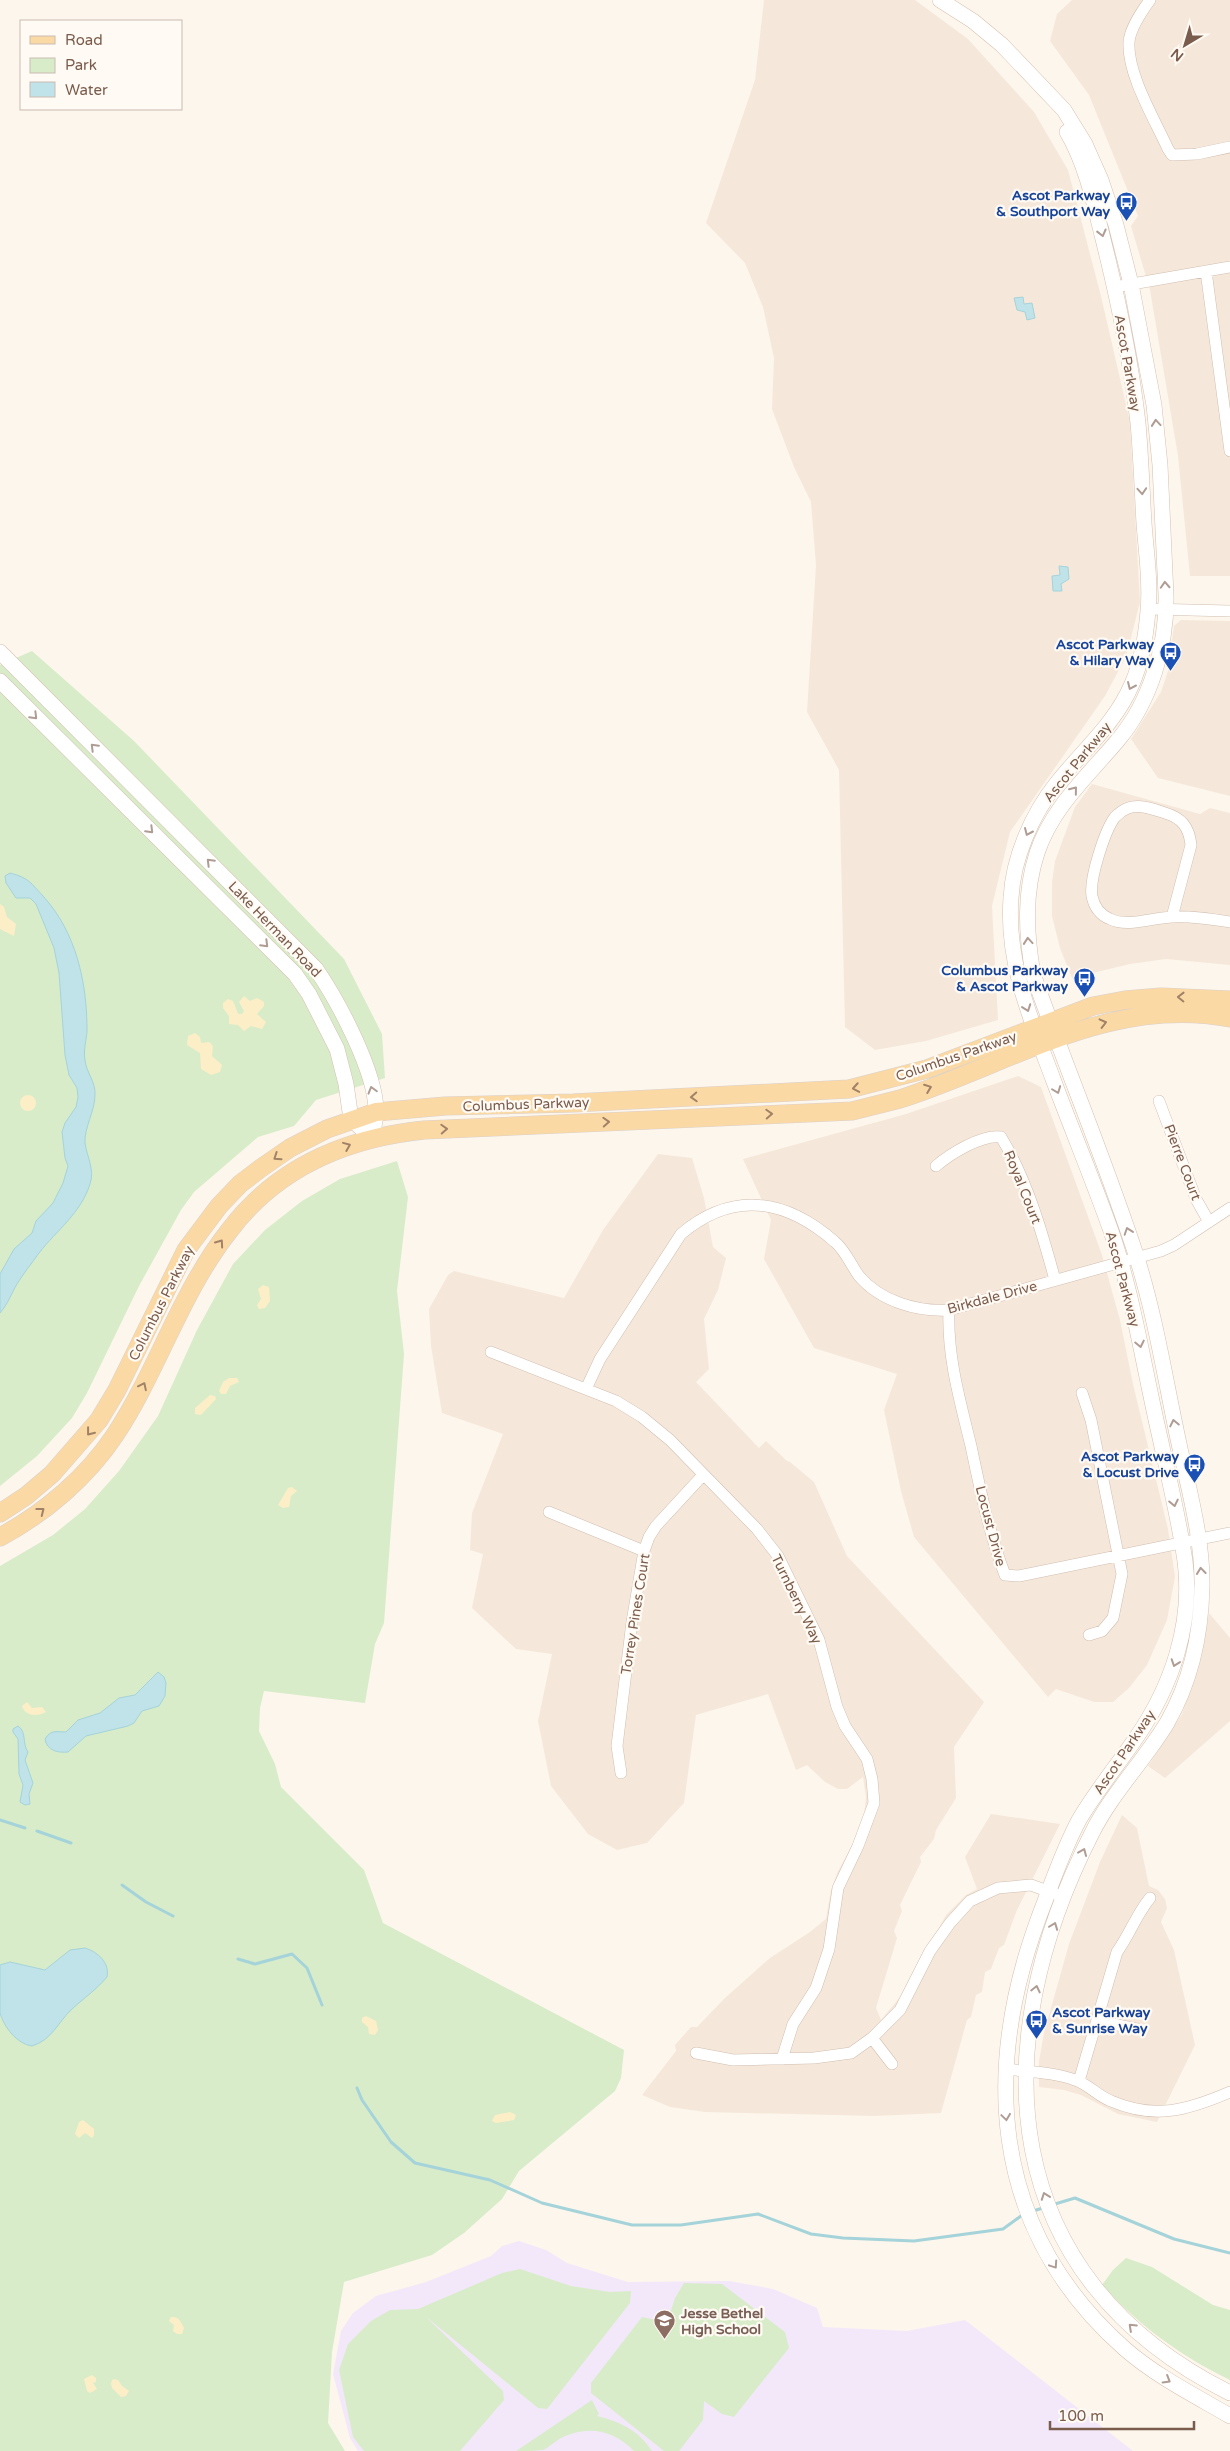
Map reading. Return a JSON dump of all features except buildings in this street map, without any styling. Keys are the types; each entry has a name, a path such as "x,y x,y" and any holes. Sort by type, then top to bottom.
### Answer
{"main road":[{"name":"Ascot Parkway","path":"940,0 973,21 1002,45 1064,110 1085,144 1110,206 1131,284 1154,405 1160,465 1166,610 1159,656 1141,705 1120,738 1065,800 1037,854 1029,888 1028,941 1046,1033 1121,1263 1182,1542 1187,1585 1182,1636 1166,1687 1136,1738 1104,1780 1077,1825 1035,1925 1012,2018 1006,2069 1005,2109 1013,2169 1024,2208 1047,2254 1075,2296 1107,2332 1129,2353 1163,2378 1230,2416"},
{"name":"Ascot Parkway","path":"1032,78 1073,143 1092,195 1115,287 1138,422 1149,609 1141,656 1126,696 1097,739 1057,782 1044,800 1020,850 1010,894 1011,939 1022,993 1046,1033 1137,1258 1153,1322 1198,1540 1202,1581 1201,1612 1197,1642 1185,1685 1166,1724 1101,1817 1064,1897 1050,1935 1031,2014 1025,2072 1028,2130 1036,2169 1056,2222 1086,2277 1107,2304 1153,2347 1174,2363 1230,2393"},
{"name":"Lake Herman Road","path":"0,652 316,969 328,986 351,1030 366,1070 376,1112 372,1138"},
{"name":"Lake Herman Road","path":"0,681 295,974 309,994 337,1049 346,1084 352,1120"},
{"name":"Columbus Parkway","path":"0,1537 22,1525 76,1481 114,1436 136,1399 198,1277 229,1230 245,1212 269,1189 297,1170 351,1144 372,1138 424,1130 852,1111 900,1098 1046,1033 1093,1006 1125,1000 1162,997 1230,1000"},
{"name":"Columbus Parkway","path":"0,1513 26,1496 52,1474 80,1445 99,1420 117,1390 186,1250 219,1206 240,1184 290,1148 327,1128 376,1112 444,1106 583,1103 849,1089 927,1069 1046,1033 1090,1027 1132,1016 1210,1014 1230,1018"},
{"path":"352,1120 372,1138"}],"street":[{"path":"1150,0 1136,22 1129,41 1132,62 1138,82 1168,149 1172,155 1197,154 1230,147"},
{"path":"1115,287 1230,266"},
{"path":"1206,271 1230,451"},
{"path":"1149,609 1230,611"},
{"path":"1172,917 1191,844 1190,834 1181,820 1174,816 1140,806 1127,808 1118,814 1107,835 1092,887 1095,905 1104,916 1120,922 1172,917 1230,922"},
{"name":"Pierre Court","path":"1159,1101 1196,1199 1209,1222"},
{"name":"Royal Court","path":"936,1166 962,1148 995,1136 1001,1137 1010,1150 1042,1232 1055,1280"},
{"name":"Birkdale Drive","path":"586,1389 600,1359 681,1234 694,1223 727,1208 772,1206 794,1213 836,1243 861,1278 881,1294 920,1309 949,1310 1121,1263 1174,1245 1230,1208"},
{"name":"Locust Drive","path":"949,1310 948,1333 954,1371 987,1519 1005,1575 1019,1576 1230,1533"},
{"name":"Turnberry Way","path":"491,1352 616,1401 642,1417 670,1440 757,1529 778,1556 819,1640 837,1707 845,1726 867,1759 872,1779 874,1803 858,1846 838,1888 829,1949 816,1988 793,2024 783,2048 782,2059"},
{"path":"1082,1393 1091,1420 1122,1574 1113,1618 1102,1631 1089,1635"},
{"name":"Torrey Pines Court","path":"621,1773 617,1746 632,1622 644,1551 648,1537 656,1526 703,1475"},
{"path":"549,1512 644,1551"},
{"path":"696,2053 733,2060 782,2059 850,2053 872,2038 900,2010 930,1951 950,1923 970,1901 998,1888 1032,1885 1064,1897"},
{"path":"1079,2081 1117,1952 1128,1937 1139,1912 1150,1898"},
{"path":"1098,2021 1137,2029"},
{"path":"872,2038 892,2064"},
{"path":"1006,2069 1052,2074 1079,2081 1115,2103 1144,2111 1162,2112 1196,2107 1230,2092"}],"shaded area":[{"path":"764,0 915,0 968,39 1034,112 1068,170 1101,296 1130,422 1140,602 1126,657 1105,696 1010,832 992,906 998,1020 926,1041 875,1050 845,1027 839,770 807,712 816,565 811,502 794,467 772,409 774,358 763,307 745,263 706,223 755,80"},
{"path":"1072,0 1230,0 1230,576 1190,576 1178,456 1150,290 1131,226 1138,216 1089,95 1050,41 1057,14"},
{"path":"1181,620 1230,621 1230,796 1158,778 1131,739 1161,692 1172,659 1171,646 1174,626"},
{"path":"1092,784 1200,814 1210,808 1230,813 1230,965 1166,959 1130,964 1072,978 1060,948 1052,916 1052,882 1055,861 1075,807"},
{"path":"1018,1076 1041,1087 1102,1255 1120,1320 1133,1384 1168,1529 1175,1577 1167,1620 1147,1665 1129,1688 1113,1702 1094,1702 1056,1689 1048,1697 914,1537 901,1491 884,1410 897,1374 814,1348 764,1259 771,1220 743,1159 906,1114"},
{"path":"658,1154 692,1158 704,1198 713,1247 726,1258 718,1290 704,1319 709,1369 696,1382 759,1448 766,1441 787,1461 814,1482 847,1556 984,1702 954,1747 956,1798 936,1830 934,1839 920,1857 921,1862 900,1905 902,1911 894,1931 897,1938 876,2008 881,2020 900,1997 946,1915 966,1895 977,1889 965,1857 991,1814 1060,1824 1017,1910 1004,1945 999,1948 991,1969 985,1972 982,1992 976,1995 971,2017 967,2020 941,2113 875,2116 705,2112 670,2107 642,2095 676,2051 675,2045 691,2027 697,2027 725,1998 770,1958 810,1932 826,1919 831,1890 838,1871 863,1826 866,1797 863,1777 847,1789 838,1789 825,1782 807,1765 796,1770 768,1694 696,1715 684,1803 647,1843 617,1850 588,1834 551,1786 538,1721 552,1654 516,1649 472,1608 483,1554 470,1550 472,1513 503,1434 442,1413 431,1346 429,1309 448,1275 454,1271 564,1298 603,1230"},
{"path":"1209,1613 1230,1638 1230,1721 1165,1778 1148,1766 1182,1714 1201,1658"},
{"path":"1122,1815 1137,1828 1149,1886 1158,1890 1165,1899 1167,1908 1161,1922 1174,1950 1195,2045 1157,2122 1118,2114 1081,2095 1064,2090 1039,2087 1039,2061 1044,2033 1069,1944 1100,1862"},
{"name":"Jesse Bethel High School","path":"519,2241 546,2250 567,2263 628,2282 729,2281 773,2289 817,2308 823,2327 907,2331 965,2320 1133,2451 358,2451 350,2438 333,2374 341,2331 353,2313 376,2296 426,2282 491,2256 502,2246"}],"green space":[{"path":"32,651 134,741 344,959 382,1034 385,1078 316,1100 294,1126 258,1137 194,1192 181,1210 139,1286 87,1393 72,1418 37,1456 0,1486 0,665"},
{"path":"397,1161 408,1197 397,1291 404,1354 384,1623 375,1644 365,1703 264,1691 260,1708 259,1731 275,1764 281,1787 364,1870 383,1923 624,2050 621,2078 615,2091 519,2171 502,2199 464,2233 432,2255 344,2282 332,2352 328,2423 345,2451 0,2451 0,1566 53,1535 85,1509 119,1471 158,1416 197,1330 233,1264 265,1230 302,1201 340,1179"},
{"path":"1126,2258 1152,2267 1213,2305 1230,2310 1230,2380 1194,2361 1162,2339 1131,2314 1102,2285 1113,2270"},
{"path":"520,2269 571,2286 610,2292 631,2291 630,2303 547,2409 538,2408 425,2316 503,2391 504,2400 460,2451 364,2451 353,2437 339,2370 348,2344 371,2321 390,2310 418,2309 502,2273"},
{"path":"684,2283 722,2284 785,2332 789,2348 734,2417 722,2414 704,2401 703,2420 679,2451 664,2451 591,2393 591,2383 642,2317 667,2322 675,2298"},
{"path":"592,2400 599,2414 597,2416 614,2421 635,2432 652,2451 634,2451 610,2435 601,2432 583,2431 563,2437 543,2450 516,2451"}],"sand":[{"path":"0,904 4,907 7,917 16,924 14,936 0,929"},
{"path":"244,996 250,1001 257,998 264,1002 264,1006 257,1014 266,1022 262,1029 251,1026 244,1031 238,1025 229,1024 229,1016 223,1008 223,1003 228,999 233,1001 238,1014 242,1014 244,1011 239,1002"},
{"path":"195,1033 200,1037 201,1043 209,1042 213,1046 212,1056 222,1065 220,1072 211,1075 201,1069 200,1053 187,1045 188,1036"},
{"path":"28,1095 36,1103 28,1111 20,1103"},
{"path":"263,1285 269,1287 270,1301 265,1308 259,1309 257,1305 261,1299 258,1289"},
{"path":"229,1378 237,1378 239,1382 230,1386 226,1394 221,1394 219,1391 223,1382"},
{"path":"210,1395 215,1396 216,1399 201,1415 195,1414 195,1408"},
{"path":"292,1487 297,1491 291,1496 289,1507 283,1508 278,1505 288,1488"},
{"path":"27,1702 32,1708 42,1707 46,1712 35,1715 29,1714 22,1706"},
{"path":"366,2016 376,2021 378,2030 375,2035 369,2034 368,2027 362,2022 362,2018"},
{"path":"510,2112 516,2115 514,2120 496,2123 492,2121 495,2115"},
{"path":"83,2120 94,2129 92,2138 85,2133 79,2138 75,2134 79,2122"},
{"path":"171,2317 178,2318 181,2322 184,2328 182,2334 177,2334 173,2331 174,2325 169,2321"},
{"path":"92,2375 96,2378 96,2382 93,2383 97,2389 90,2393 87,2391 84,2379"},
{"path":"113,2379 118,2380 129,2391 126,2396 121,2397 112,2388 111,2383"}],"water":[{"path":"1023,297 1024,304 1032,303 1035,318 1027,320 1025,312 1017,310 1014,298"},
{"path":"1059,566 1068,567 1069,579 1061,584 1062,591 1053,591 1052,576 1060,575"},
{"path":"10,873 26,879 43,896 64,925 71,942 82,976 85,994 87,1030 85,1056 95,1095 85,1137 92,1174 86,1194 75,1213 39,1253 25,1272 0,1313 0,1274 14,1249 32,1233 36,1221 53,1203 63,1183 68,1166 65,1158 62,1132 65,1123 76,1107 78,1097 77,1088 69,1075 65,1055 59,973 54,948 36,904 30,898 16,898 6,883 5,876"},
{"path":"158,1672 164,1677 166,1683 165,1696 159,1706 142,1711 134,1723 86,1736 68,1752 51,1749 46,1743 45,1739 50,1734 66,1732 78,1720 100,1713 119,1698 135,1695"},
{"path":"18,1726 23,1731 28,1752 25,1760 33,1783 29,1794 30,1804 25,1805 20,1802 23,1785 19,1774 18,1739 13,1732 13,1729"},
{"path":"85,1948 94,1952 102,1959 107,1967 107,1977 67,2014 45,2040 32,2046 21,2042 8,2029 0,2013 0,1965 10,1962 45,1970 70,1950"}],"waterway":[{"path":"0,1820 25,1828"},
{"path":"37,1831 71,1843"},
{"path":"122,1885 146,1902 173,1916"},
{"path":"238,1959 255,1964 292,1954 307,1968 322,2005"},
{"path":"357,2088 362,2100 391,2142 415,2163 490,2180 542,2203 632,2225 681,2225 758,2214 811,2234 843,2238 914,2241 1003,2229 1025,2213"},
{"path":"1055,2204 1075,2198 1174,2239 1230,2253"},
{"path":"1033,2211 1046,2207"}],"place":[{"name":"Ascot Parkway & Southport Way","path":"1126,222"},
{"name":"Ascot Parkway & Hilary Way","path":"1170,671"},
{"name":"Columbus Parkway & Ascot Parkway","path":"1084,997"},
{"name":"Ascot Parkway & Locust Drive","path":"1195,1483"},
{"name":"Ascot Parkway & Sunrise Way","path":"1036,2039"},
{"name":"Jesse Bethel High School","path":"665,2340"}]}
